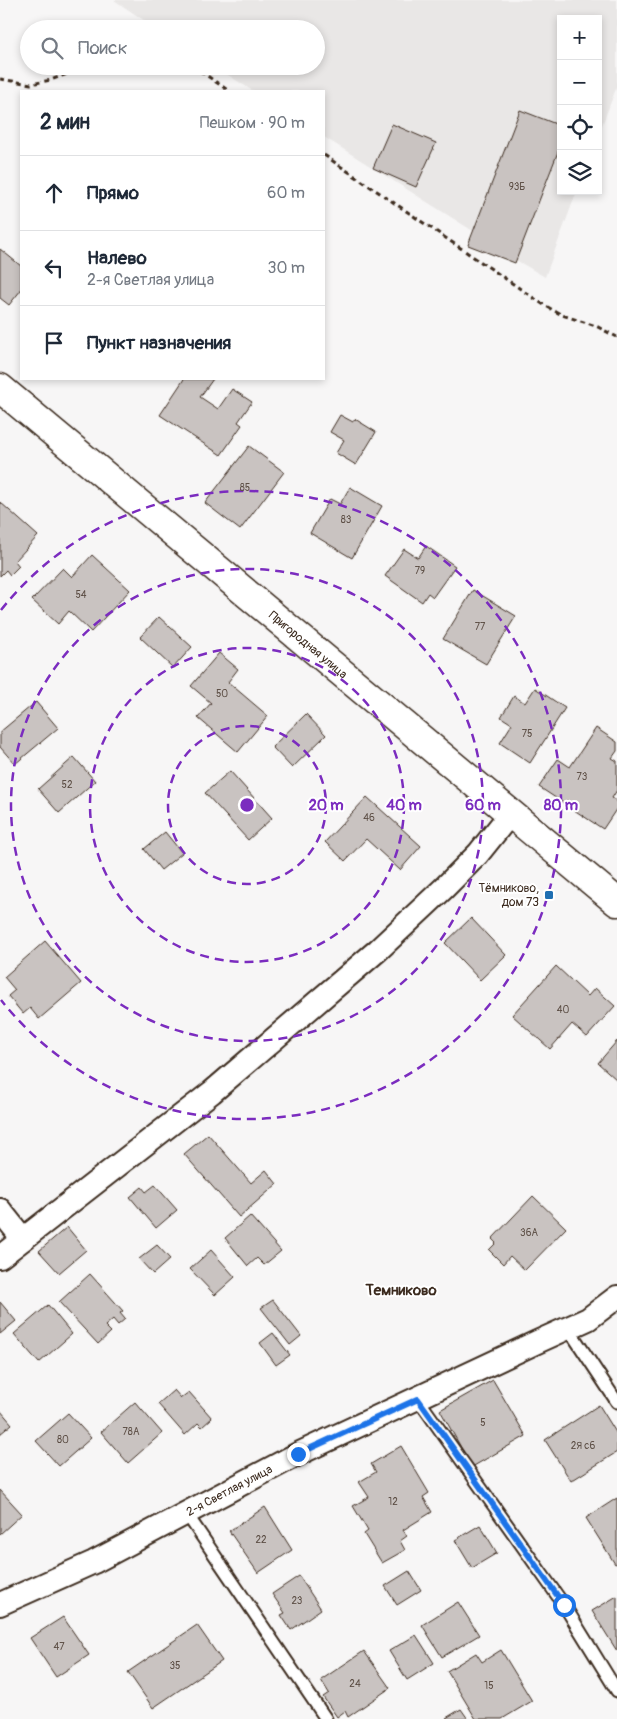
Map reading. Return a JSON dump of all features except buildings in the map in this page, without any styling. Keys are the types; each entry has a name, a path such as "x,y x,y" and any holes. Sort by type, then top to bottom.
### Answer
{"street":[{"name":"Пригородная улица","path":"0,388 617,902"},
{"path":"0,1258 212,1092 378,950 444,889 478,854 510,814"},
{"path":"0,1210 22,1239"},
{"name":"2-я Светлая улица","path":"0,1604 94,1562 298,1454 588,1320 617,1297"}],"lane":[{"path":"568,1328 617,1402"},
{"path":"418,1399 564,1605 617,1690"},
{"path":"186,1513 326,1719"}],"path":[{"path":"0,79 31,84 64,75"},
{"path":"206,75 228,90"},
{"path":"325,157 544,305 562,315 596,326 617,337"}],"shaded area":[{"path":"114,0 617,0 617,86 602,125 602,15 557,15 557,195 576,195 545,277 516,260 515,263 468,245 473,231 325,138 325,90 251,90 228,75 325,75 325,20 144,20"}],"place":[{"name":"Тёмниково, дом 73","path":"549,895"}],"district":[{"name":"Темниково","path":"401,1290"}],"route":[{"path":"298,1454 418,1399 564,1605"}]}
